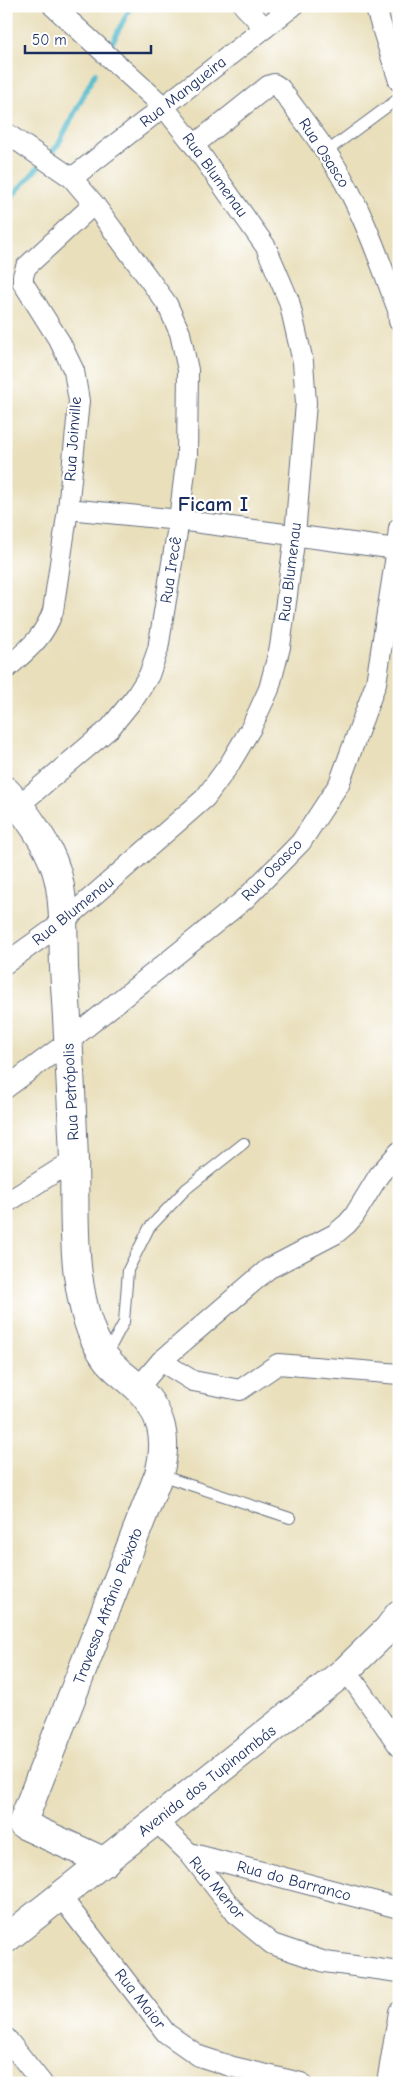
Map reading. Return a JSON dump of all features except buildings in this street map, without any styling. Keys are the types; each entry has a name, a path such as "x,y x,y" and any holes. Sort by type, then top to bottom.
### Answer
{"street":[{"name":"Rua Blumenau","path":"6,963 62,923 205,798 229,765 251,728 268,689 280,647 295,535 306,403 303,362 289,301 266,247 194,145 164,107 53,6"},
{"path":"244,6 265,28"},
{"name":"Rua Mangueira","path":"72,178 293,6"},
{"path":"375,6 399,81"},
{"name":"Rua Osasco","path":"194,145 268,86 274,84 280,88 326,152 346,184 375,247 398,314"},
{"name":"Rua Irecê","path":"6,133 72,178 94,204 167,304 180,334 188,370 187,455 180,520 158,649 148,675 136,696 110,728 11,804"},
{"name":"Rua Joinville","path":"6,669 37,642 48,626 53,611 68,509 79,401 74,371 60,342 24,284 23,276 26,267 94,204"},
{"path":"68,509 180,520 397,549"},
{"name":"Rua Osasco","path":"6,1088 68,1041 244,900 301,842 339,784 376,683 399,528"},
{"name":"Rua Petrópolis","path":"11,804 50,855 57,871 62,923 74,1160 76,1261 82,1301 92,1335 105,1358 138,1388"},
{"path":"138,1388 161,1361 268,1269 335,1234 347,1224 379,1175 399,1152"},
{"path":"6,1203 74,1160"},
{"path":"161,1361 193,1381 240,1390 278,1364 399,1374"},
{"name":"Travessa Afrânio Peixoto","path":"14,1821 159,1474 165,1442 154,1408 138,1388"},
{"name":"Avenida dos Tupinambás","path":"6,1939 157,1822 346,1670 388,1629 399,1614"},
{"path":"346,1670 399,1746"},
{"path":"14,1821 105,1862"},
{"name":"Rua Menor","path":"157,1822 189,1853 238,1916 272,1944 326,1962 399,1972"},
{"name":"Rua do Barranco","path":"189,1853 399,1908"},
{"name":"Rua Maior","path":"61,1897 166,2033 199,2056 233,2067 301,2083"},
{"path":"387,2083 398,2022"},
{"path":"6,2038 42,2083"}],"lane":[{"path":"326,152 399,98"},
{"path":"105,1358 124,1322 128,1270 149,1228 186,1189 244,1143"},
{"path":"159,1474 290,1518"}],"waterway":[{"path":"111,45 131,6"},
{"path":"47,157 58,145 95,73"},
{"path":"6,203 41,164"}],"district":[{"name":"Ficam I","path":"213,504"}]}
